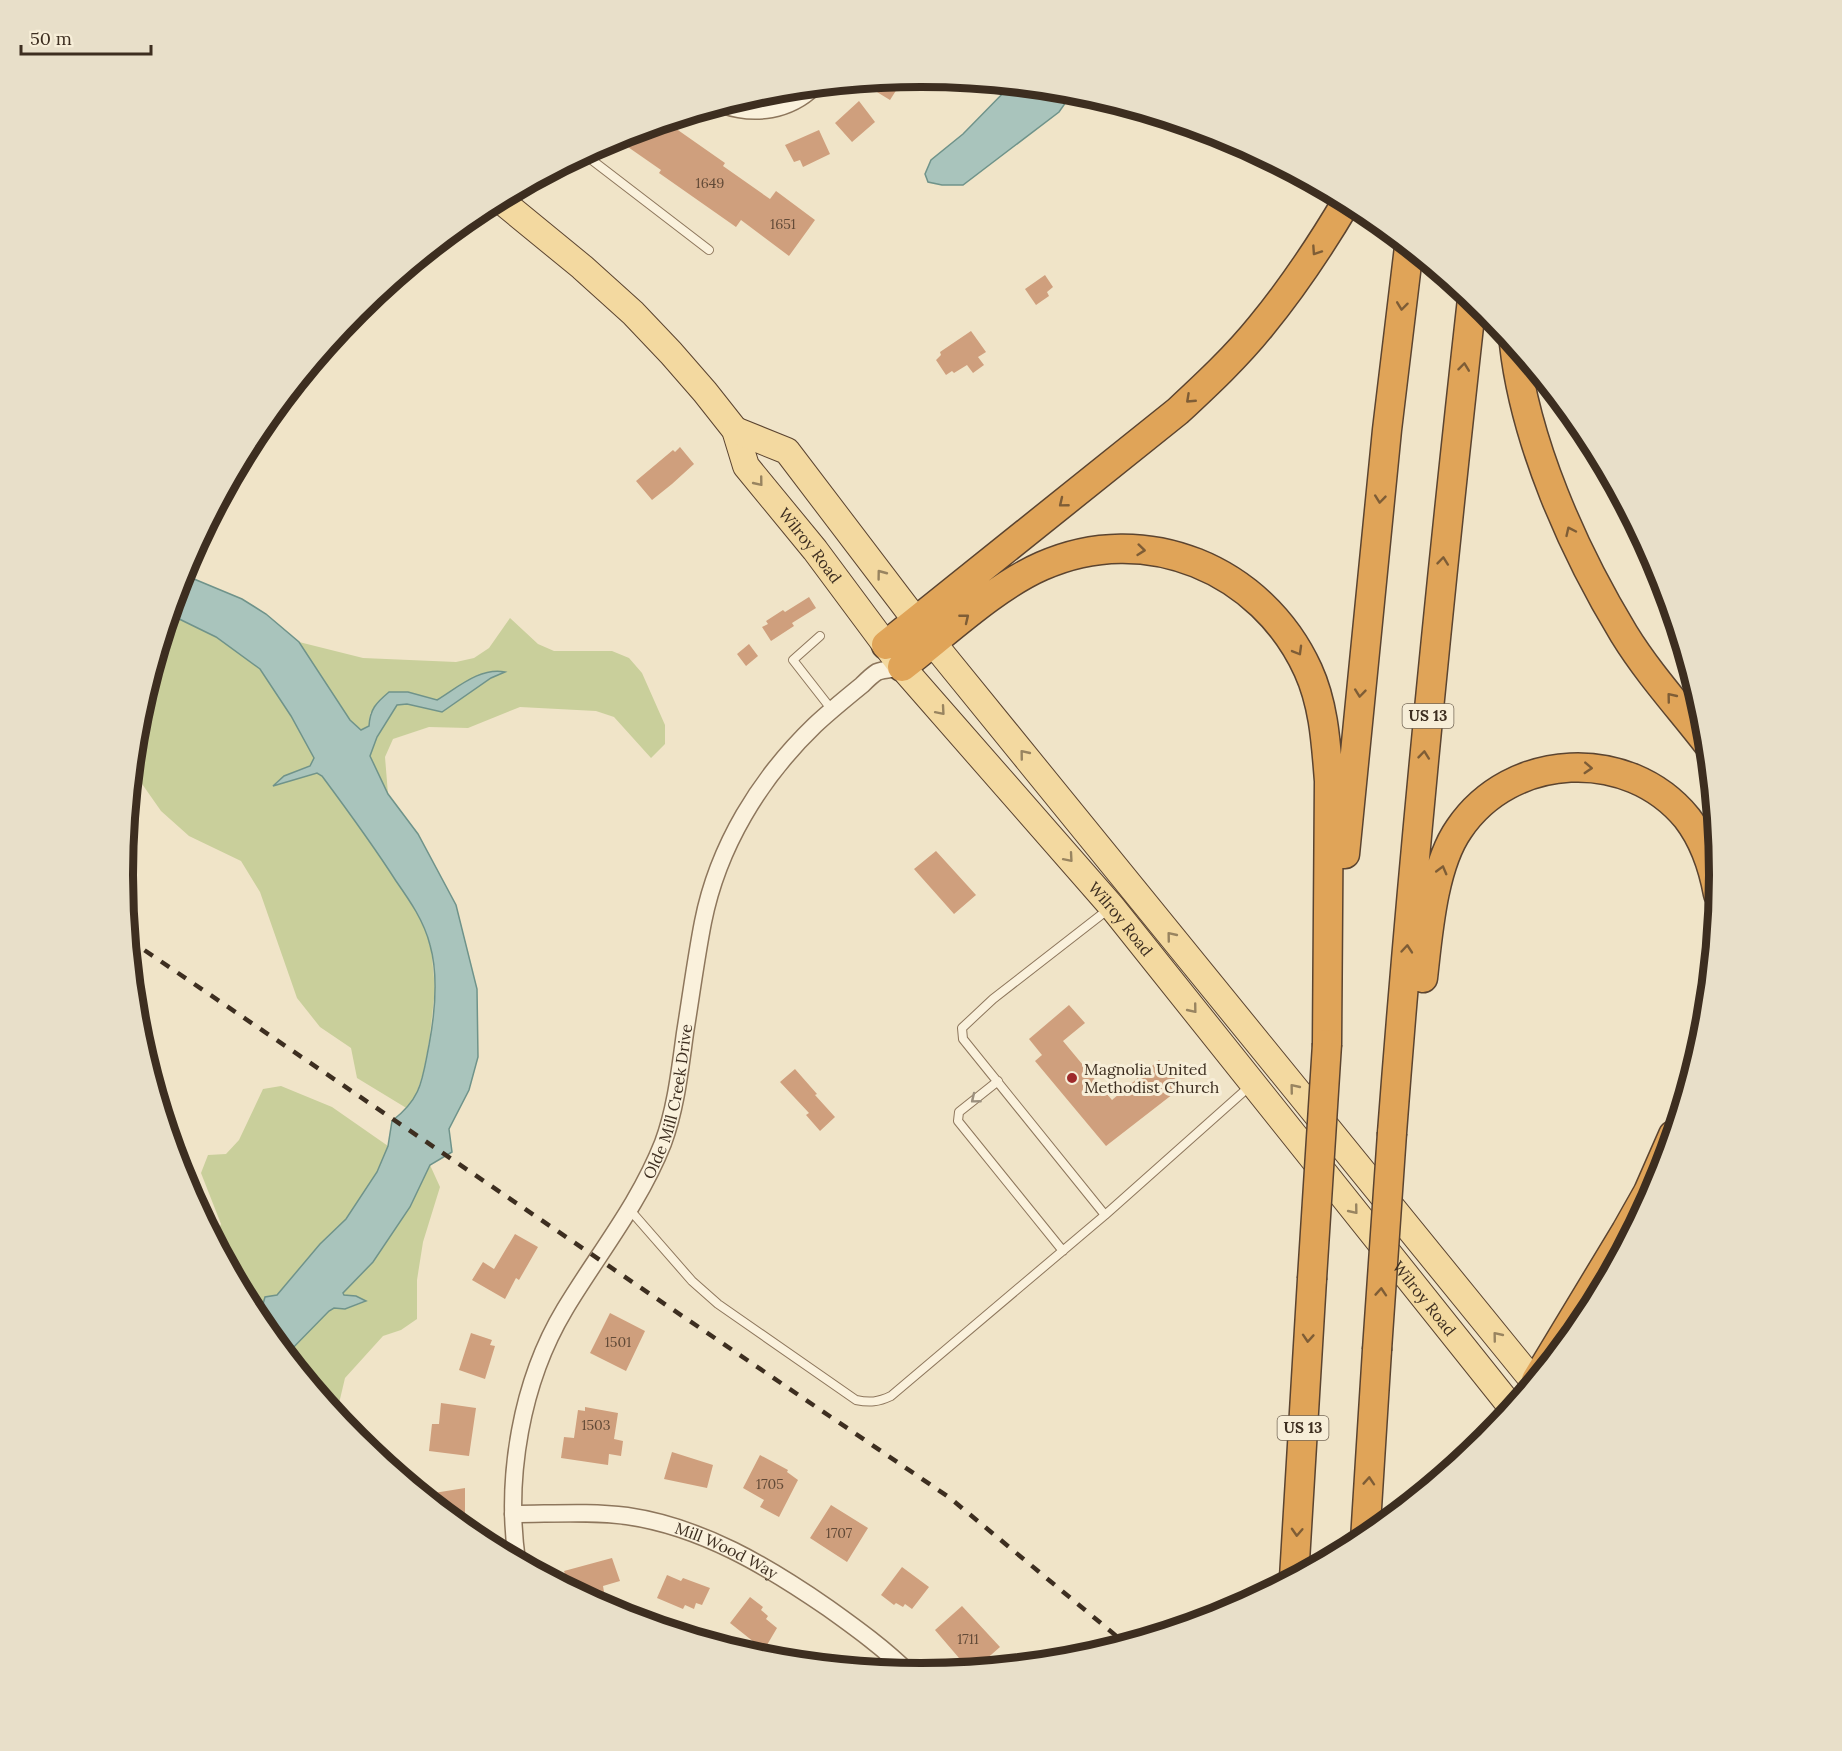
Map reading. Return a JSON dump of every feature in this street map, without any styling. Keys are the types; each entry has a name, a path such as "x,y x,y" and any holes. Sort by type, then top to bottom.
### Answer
{"highway":[{"path":"889,661 917,621 1178,411 1221,370 1260,328 1288,292 1342,209"},
{"name":"US 13","path":"1295,1569 1327,1044 1387,430 1408,256"},
{"name":"US 13","path":"1366,1526 1392,1133 1421,784 1471,310"},
{"path":"1517,360 1526,406 1541,457 1566,523 1625,635 1652,674 1695,728"},
{"path":"889,661 933,643 1016,580 1041,566 1097,550 1127,549 1156,552 1190,560 1215,570 1239,585 1261,603 1281,625 1298,650 1309,673 1320,706 1326,741 1329,781 1327,1044"},
{"path":"1392,1133 1419,1010 1430,923 1442,868 1447,850 1458,830 1475,808 1494,792 1516,780 1543,770 1568,767 1597,768 1639,780 1671,802 1688,819 1709,859"},
{"path":"1568,1327 1614,1250"}],"main road":[{"name":"Wilroy Road","path":"507,205 582,267 633,313 671,353 735,430 746,466 815,550 889,661 1112,907 1507,1402"},
{"name":"Wilroy Road","path":"735,430 787,451 933,643 1531,1375"}],"street":[{"path":"737,109 758,111 776,109 801,97"},
{"name":"Olde Mill Creek Drive","path":"516,1551 513,1514 519,1441 536,1372 564,1311 630,1210 664,1140 674,1104 703,920 726,849 741,819 784,758 831,710 889,661"},
{"name":"Mill Wood Way","path":"513,1514 627,1516 662,1523 696,1534 742,1554 780,1575 864,1633 898,1663"}],"lane":[{"path":"591,159 709,250"},
{"path":"820,636 793,660 831,710"},
{"path":"1105,1215 963,1040 962,1028 993,999 1112,907"},
{"path":"998,1081 959,1112 958,1121 1063,1251"},
{"path":"630,1210 692,1281 718,1304 856,1400 868,1403 880,1401 891,1396 1063,1251 1253,1084"}],"green space":[{"path":"176,617 216,637 260,669 291,716 314,758 311,766 284,776 274,785 317,773 322,776 371,842 420,917 431,946 435,989 424,1070 415,1098 408,1109 357,1078 351,1048 320,1027 297,998 260,892 241,861 189,836 161,811 140,781 139,773 159,671"},
{"path":"510,618 538,644 554,651 612,651 629,658 642,673 665,725 665,744 651,758 614,717 596,711 520,707 468,728 429,727 393,739 385,757 388,794 370,756 377,737 396,705 407,704 442,712 491,678 504,672 483,673 437,700 408,692 370,713 369,727 362,730 350,720 299,642 363,658 456,662 474,658 489,648"},
{"path":"281,1086 332,1107 388,1146 377,1172 346,1219 320,1244 277,1295 265,1297 262,1309 218,1231 221,1224 201,1173 208,1155 226,1154 239,1140 263,1089"},
{"path":"430,1165 440,1187 423,1242 417,1280 417,1319 401,1330 383,1336 345,1378 338,1406 291,1350 329,1311 334,1308 345,1309 365,1302 356,1296 344,1296 343,1293 373,1262 410,1207"}],"water":[{"path":"1004,92 1067,101 1059,112 963,185 928,182 925,174 931,160 963,134"},
{"path":"191,578 242,599 266,614 299,642 350,720 361,730 369,726 374,707 389,692 408,692 437,700 478,675 496,671 505,672 491,678 442,712 407,704 397,705 377,737 370,756 388,794 418,834 456,905 477,989 478,1057 469,1090 449,1129 452,1152 430,1165 410,1207 373,1262 343,1293 366,1301 345,1309 334,1308 329,1311 291,1350 262,1309 265,1297 277,1295 320,1244 346,1219 377,1172 388,1146 392,1121 402,1113 419,1088 433,1020 435,995 433,957 424,928 416,912 322,776 317,773 273,786 284,776 310,766 314,758 291,716 260,669 216,637 176,617"}],"building":[{"path":"898,88 890,100 872,89"},
{"path":"859,101 875,122 852,142 835,123"},
{"path":"676,127 675,128 725,163 723,166 770,199 776,191 815,220 789,256 741,220 736,227 659,173 661,170 625,145"},
{"path":"819,130 830,154 803,167 800,160 794,162 785,145"},
{"path":"1045,275 1053,287 1047,292 1049,296 1036,305 1025,289"},
{"path":"971,331 986,352 978,357 984,365 973,373 967,365 946,375 936,360 941,355 940,352"},
{"path":"680,447 694,464 652,500 636,481 673,450 675,452"},
{"path":"809,597 816,608 792,623 794,626 771,641 762,627 768,624 766,621"},
{"path":"749,644 758,656 746,666 737,654"},
{"path":"936,851 976,895 954,914 914,869"},
{"name":"Magnolia United Methodist Church","path":"1069,1005 1085,1023 1063,1041 1112,1100 1159,1060 1182,1087 1106,1146 1035,1061 1042,1055 1029,1039"},
{"path":"795,1069 835,1117 820,1131 806,1115 809,1113 780,1082"},
{"path":"515,1234 538,1247 519,1280 516,1278 505,1299 472,1280 483,1262 494,1269"},
{"path":"610,1313 645,1331 626,1371 590,1353"},
{"path":"471,1333 492,1340 490,1345 495,1346 485,1379 459,1370"},
{"path":"441,1403 476,1408 469,1456 429,1451 432,1424 439,1424"},
{"path":"585,1407 618,1413 614,1439 623,1441 621,1456 609,1454 608,1465 561,1458 564,1437 574,1438 578,1410 585,1411"},
{"path":"672,1452 713,1465 707,1488 664,1479"},
{"path":"760,1455 788,1470 787,1472 798,1480 779,1517 760,1507 764,1500 743,1488"},
{"path":"465,1488 465,1517 441,1501 434,1493"},
{"path":"831,1505 868,1528 847,1562 810,1538"},
{"path":"612,1558 620,1581 603,1586 604,1592 597,1594 567,1580 564,1571"},
{"path":"902,1567 929,1587 912,1609 905,1604 903,1607 896,1603 894,1605 881,1595"},
{"path":"667,1575 710,1588 702,1605 696,1603 694,1609 685,1605 683,1609 657,1598"},
{"path":"750,1597 763,1607 761,1610 768,1616 766,1619 777,1628 765,1648 730,1623"},
{"path":"962,1606 1000,1647 984,1661 960,1663 957,1659 959,1658 935,1630"}],"railway":[{"path":"136,944 950,1498 1119,1638"}],"place":[{"name":"Magnolia United Methodist Church","path":"1072,1078"}]}
